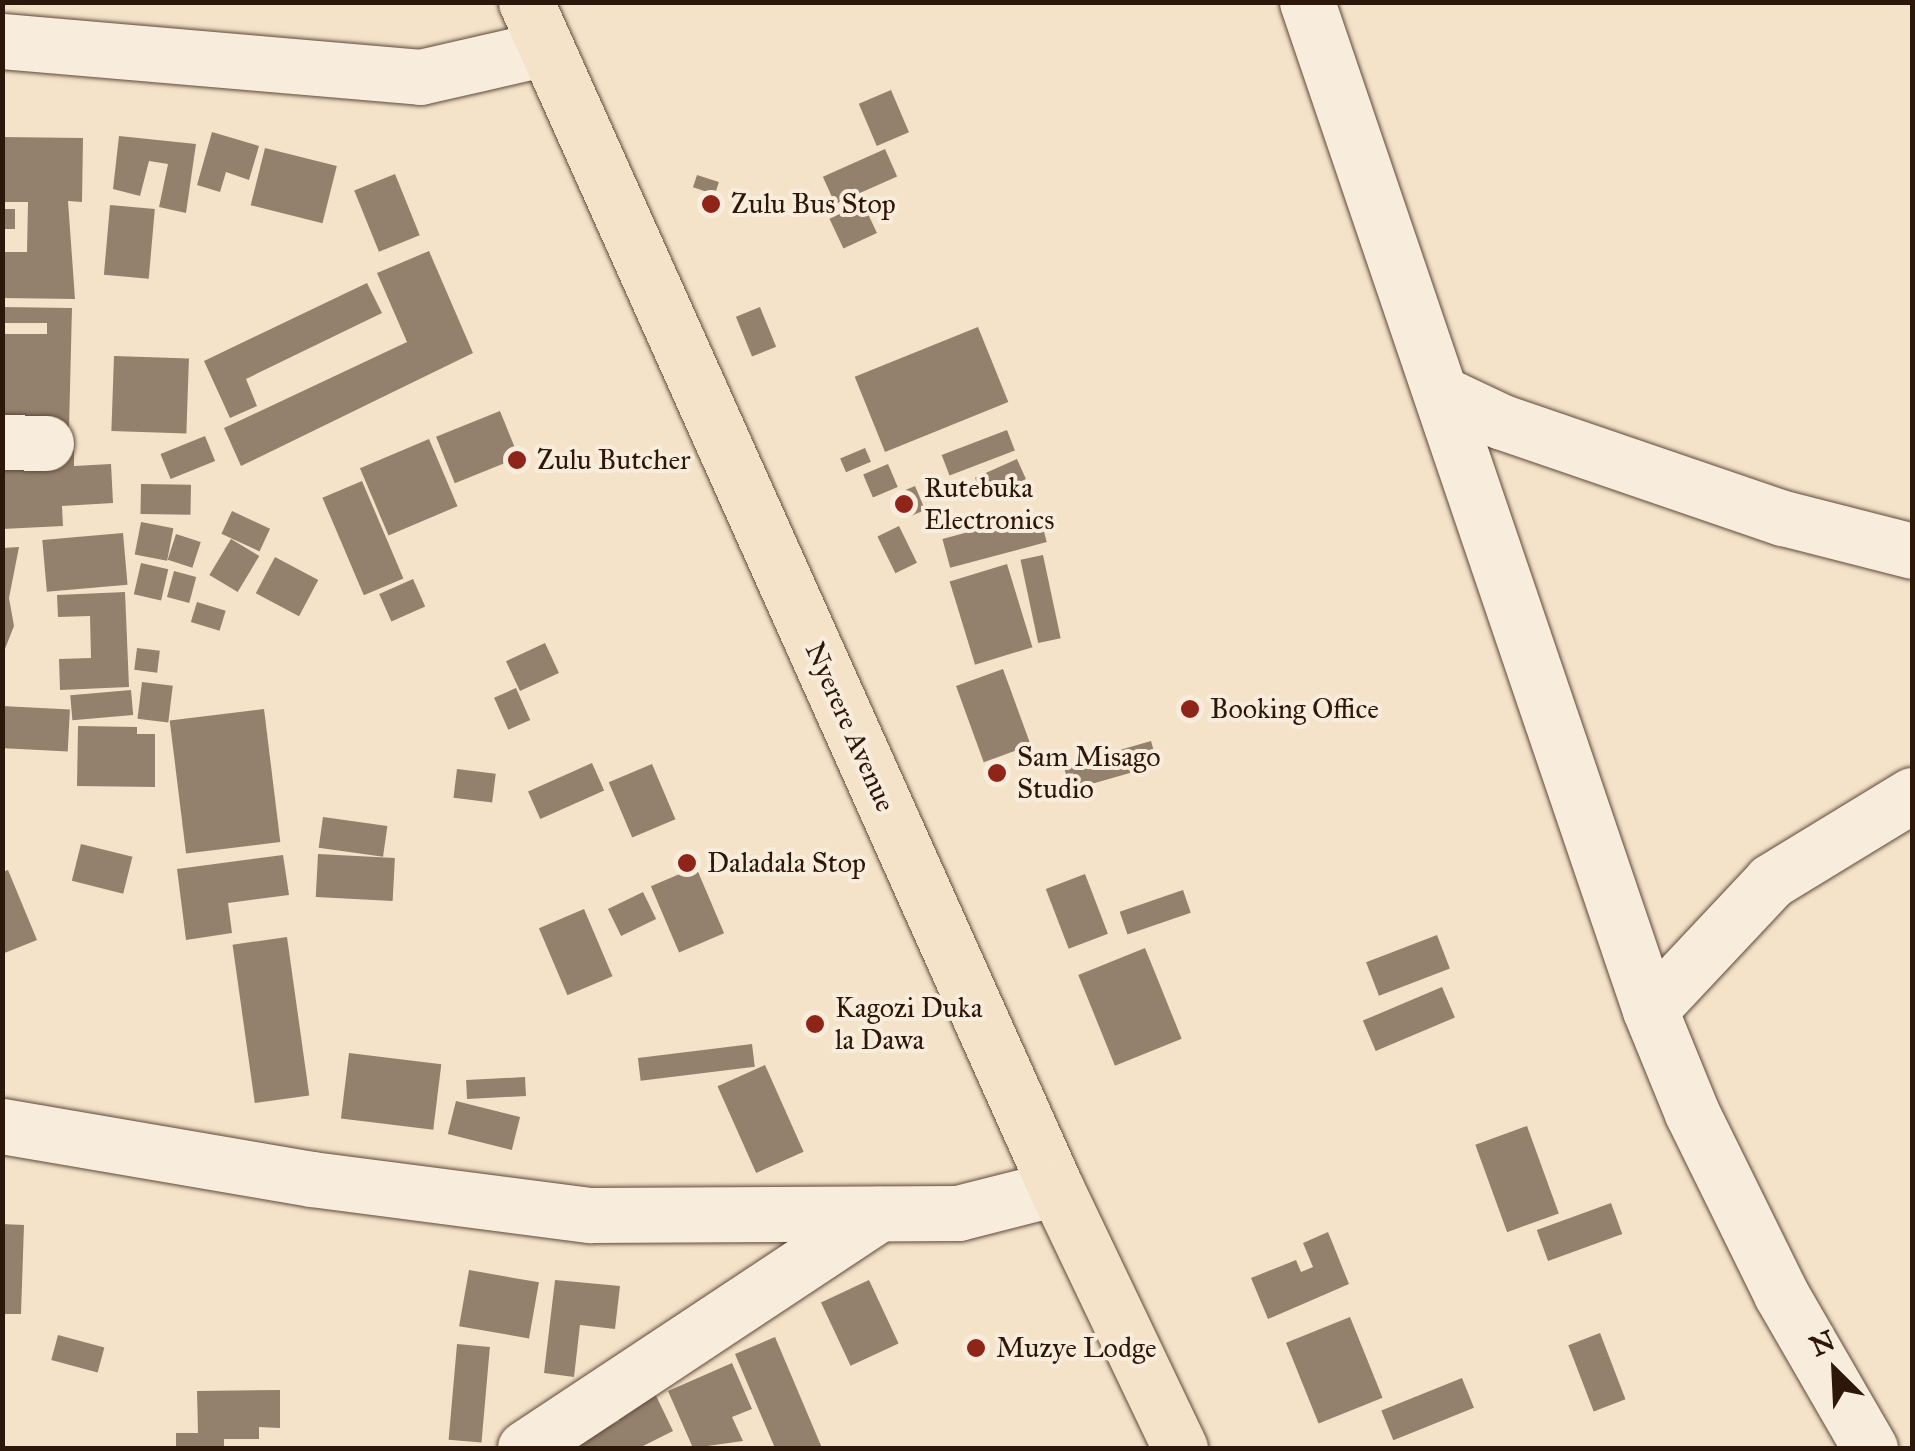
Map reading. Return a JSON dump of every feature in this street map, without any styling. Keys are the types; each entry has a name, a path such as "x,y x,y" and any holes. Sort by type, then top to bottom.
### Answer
{"main road":[{"name":"Nyerere Avenue","path":"537,25 1056,1188 1180,1448"}],"street":[{"path":"1307,2 1443,394 1531,672 1650,1010 1692,1113 1781,1294 1870,1448"},
{"path":"2,42 420,77 537,25"},
{"path":"1443,394 1502,422 1782,518 1912,551"},
{"path":"1650,1010 1771,881 1912,795"},
{"path":"2,1126 312,1179 590,1215 958,1214 1056,1188"},
{"path":"525,1448 878,1214"}],"building":[{"path":"891,90 909,132 877,146 859,104"},
{"path":"212,132 259,146 249,180 226,172 220,192 197,185"},
{"path":"119,136 196,144 186,213 159,207 168,164 149,161 140,196 113,189"},
{"path":"2,137 83,138 82,202 68,201 75,299 2,298 2,252 27,252 28,202 2,202"},
{"path":"265,148 337,166 323,223 251,205"},
{"path":"885,149 897,176 835,204 823,177"},
{"path":"395,174 420,235 379,252 354,190"},
{"path":"697,175 719,182 715,194 693,187"},
{"path":"863,203 877,233 843,249 829,219"},
{"path":"110,205 155,209 149,279 104,275"},
{"path":"2,209 15,209 15,229 2,229"},
{"path":"429,251 473,353 241,466 224,428 407,342 377,273"},
{"path":"367,283 382,313 246,379 257,406 230,418 204,361"},
{"path":"2,307 72,308 69,429 2,428 2,334 47,334 47,323 2,323"},
{"path":"760,307 776,347 752,357 736,317"},
{"path":"978,327 1008,402 885,452 855,377"},
{"path":"114,356 189,359 186,434 111,431"},
{"path":"500,411 519,457 455,483 436,437"},
{"path":"1007,430 1015,451 950,476 942,455"},
{"path":"205,436 215,461 171,479 160,454"},
{"path":"429,439 458,506 388,536 360,468"},
{"path":"865,448 871,462 846,472 840,459"},
{"path":"74,450 74,466 111,464 113,503 62,506 63,526 2,529 2,453"},
{"path":"1017,459 1026,479 984,498 975,478"},
{"path":"888,464 898,487 873,498 863,475"},
{"path":"362,481 403,579 364,595 322,498"},
{"path":"141,484 191,485 190,515 140,514"},
{"path":"915,486 925,510 911,516 901,492"},
{"path":"232,511 270,529 259,551 221,534"},
{"path":"1039,513 1047,542 950,568 942,539"},
{"path":"141,522 173,528 167,561 135,554"},
{"path":"899,526 917,563 895,573 877,537"},
{"path":"123,533 128,585 47,592 42,540"},
{"path":"176,534 201,542 192,568 168,560"},
{"path":"231,539 259,556 238,592 209,575"},
{"path":"19,547 9,598 14,626 3,654 2,548"},
{"path":"1043,555 1061,638 1038,643 1021,560"},
{"path":"275,557 318,580 299,616 256,593"},
{"path":"141,563 168,569 161,600 134,594"},
{"path":"1007,564 1032,647 975,665 950,582"},
{"path":"174,571 196,577 189,603 167,597"},
{"path":"413,579 425,606 391,621 379,594"},
{"path":"125,592 129,687 60,690 59,659 91,658 90,616 58,617 57,595"},
{"path":"197,602 226,611 220,631 191,622"},
{"path":"545,643 559,673 520,691 506,661"},
{"path":"137,648 160,651 157,673 134,670"},
{"path":"1003,669 1031,745 984,762 956,686"},
{"path":"142,682 173,686 168,723 137,719"},
{"path":"516,688 530,720 508,730 494,698"},
{"path":"131,690 133,715 72,720 70,695"},
{"path":"2,706 70,710 68,752 2,748"},
{"path":"264,709 280,842 186,854 170,721"},
{"path":"78,726 137,727 137,734 155,734 155,787 77,786"},
{"path":"1151,741 1158,765 1070,790 1064,766"},
{"path":"592,763 604,790 540,819 528,791"},
{"path":"652,764 675,819 632,838 609,782"},
{"path":"457,769 496,774 492,803 453,798"},
{"path":"323,817 387,826 383,857 319,848"},
{"path":"81,844 132,857 123,894 72,881"},
{"path":"318,854 395,858 393,901 316,897"},
{"path":"283,855 289,895 228,903 232,933 186,940 177,869"},
{"path":"696,867 724,933 679,952 651,886"},
{"path":"8,870 37,940 2,954 2,872"},
{"path":"1085,874 1108,934 1069,949 1046,889"},
{"path":"1183,890 1191,913 1127,935 1120,912"},
{"path":"643,892 656,919 621,936 608,909"},
{"path":"584,909 613,976 567,995 539,928"},
{"path":"1437,935 1450,969 1379,996 1366,962"},
{"path":"287,937 309,1095 255,1103 233,945"},
{"path":"1145,948 1182,1039 1115,1066 1078,975"},
{"path":"1442,987 1455,1017 1376,1051 1363,1021"},
{"path":"752,1044 755,1067 641,1081 638,1058"},
{"path":"349,1053 441,1064 433,1130 341,1119"},
{"path":"765,1065 804,1152 756,1173 717,1086"},
{"path":"525,1077 526,1096 467,1099 466,1080"},
{"path":"456,1101 520,1117 512,1150 448,1134"},
{"path":"1527,1126 1559,1213 1507,1232 1475,1145"},
{"path":"1611,1203 1622,1234 1548,1261 1537,1230"},
{"path":"2,1224 24,1225 21,1314 2,1314"},
{"path":"1328,1232 1349,1284 1268,1319 1251,1278 1296,1260 1301,1272 1313,1267 1303,1243"},
{"path":"469,1270 539,1282 529,1338 459,1326"},
{"path":"555,1280 620,1286 615,1329 580,1325 574,1377 544,1373"},
{"path":"869,1280 899,1343 851,1366 821,1302"},
{"path":"1350,1317 1383,1398 1319,1424 1286,1343"},
{"path":"1600,1333 1625,1399 1594,1411 1568,1345"},
{"path":"58,1335 104,1347 98,1373 51,1360"},
{"path":"775,1337 822,1448 775,1448 735,1354"},
{"path":"457,1344 490,1347 482,1443 449,1440"},
{"path":"732,1363 752,1409 732,1417 743,1441 693,1448 668,1391"},
{"path":"1462,1378 1474,1408 1393,1440 1381,1411"},
{"path":"650,1383 673,1431 639,1448 579,1448 577,1443 619,1421 610,1403"},
{"path":"280,1390 280,1428 259,1427 259,1439 224,1439 224,1448 176,1448 176,1433 198,1433 197,1391"}],"place":[{"name":"Zulu Bus Stop","path":"711,204"},
{"name":"Zulu Butcher","path":"517,460"},
{"name":"Rutebuka Electronics","path":"904,504"},
{"name":"Booking Office","path":"1190,709"},
{"name":"Sam Misago Studio","path":"997,773"},
{"name":"Daladala Stop","path":"687,863"},
{"name":"Kagozi Duka la Dawa","path":"815,1024"},
{"name":"Muzye Lodge","path":"976,1348"}]}
